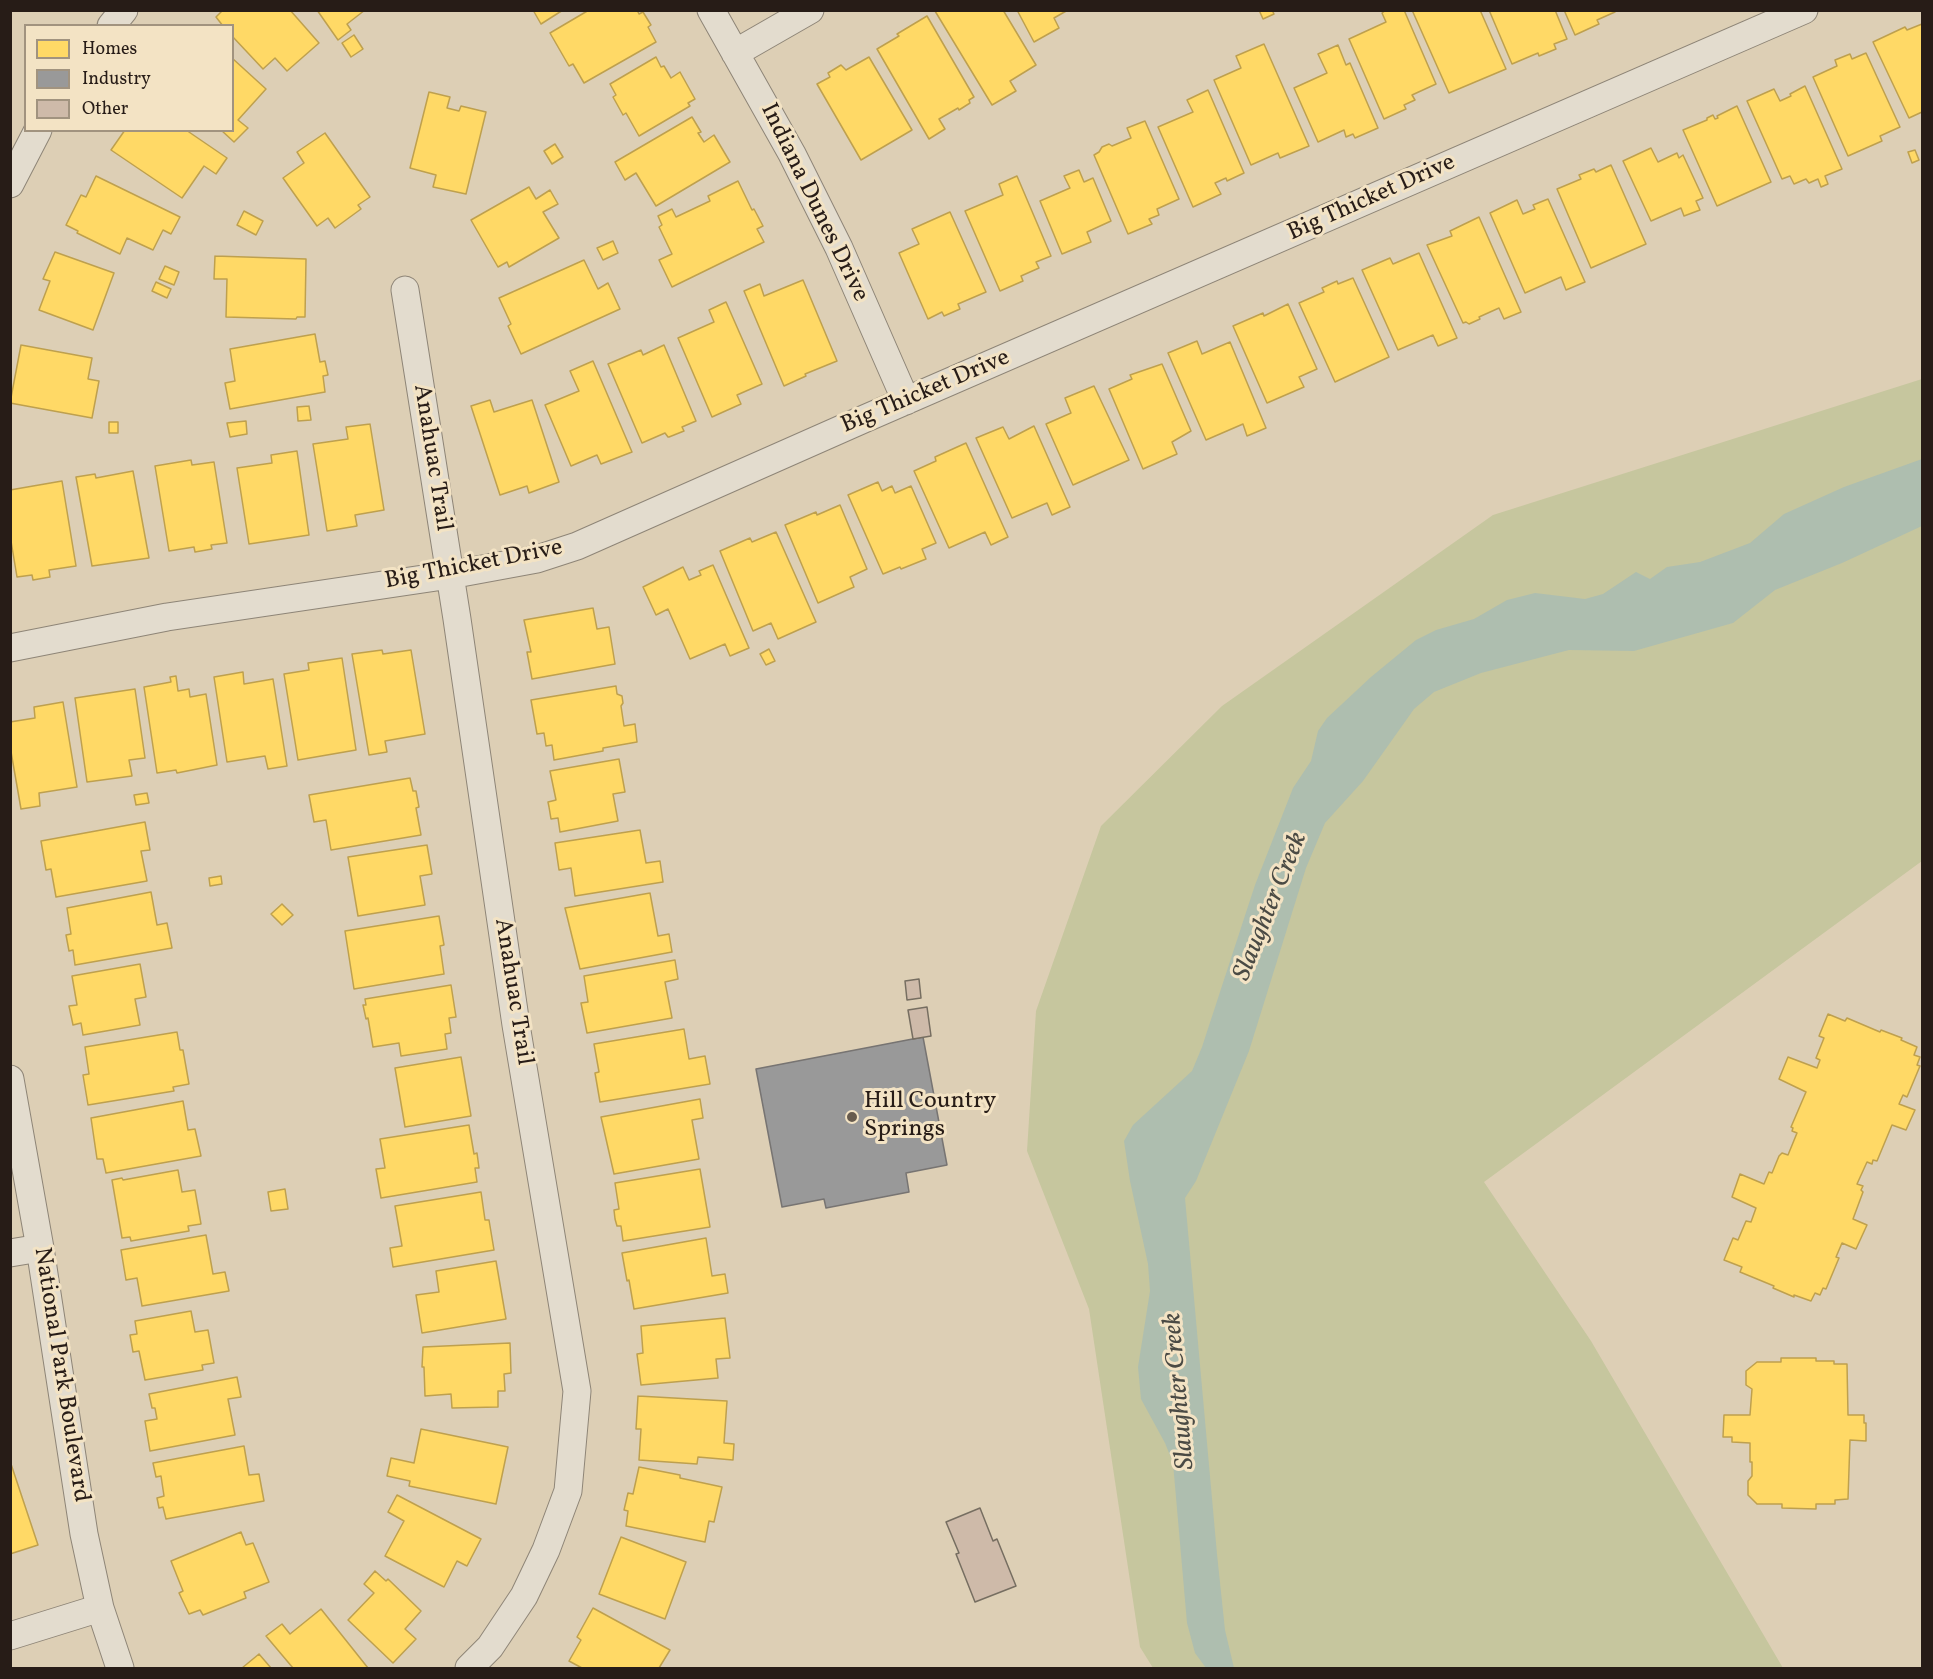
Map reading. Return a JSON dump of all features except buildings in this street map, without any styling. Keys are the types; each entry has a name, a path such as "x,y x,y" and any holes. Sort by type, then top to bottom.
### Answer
{"street":[{"path":"113,24 124,10"},
{"name":"Indiana Dunes Drive","path":"711,10 792,154 839,248 906,401"},
{"path":"735,53 810,10"},
{"name":"Big Thicket Drive","path":"10,648 167,617 450,575 537,559 578,546 1804,10"},
{"path":"10,184 37,132"},
{"name":"Anahuac Trail","path":"405,290 450,575 516,1025 577,1391 568,1491 546,1550 524,1596 490,1647 469,1668"},
{"name":"National Park Boulevard","path":"10,1079 40,1248 84,1534 100,1608 120,1668"},
{"path":"10,1253 40,1248"},
{"path":"10,1636 100,1608"}],"green space":[{"path":"1922,379 1922,861 1484,1182 1591,1341 1783,1668 1153,1668 1140,1647 1089,1309 1027,1151 1036,1011 1101,826 1222,706 1493,515"}],"water":[{"name":"Slaughter Creek","path":"1922,459 1922,526 1842,563 1775,590 1733,623 1634,651 1569,650 1481,673 1434,692 1414,709 1363,781 1325,823 1306,868 1249,1051 1196,1181 1185,1198 1217,1554 1225,1630 1234,1668 1206,1668 1195,1653 1187,1623 1173,1463 1141,1399 1138,1367 1150,1291 1148,1264 1124,1141 1133,1125 1192,1071 1255,885 1293,788 1311,761 1318,731 1327,718 1371,677 1416,640 1436,630 1474,619 1507,600 1535,593 1585,599 1603,594 1636,572 1650,579 1667,567 1700,562 1750,543 1784,514 1844,487"}],"place":[{"name":"Hill Country Springs","path":"852,1117"}]}
